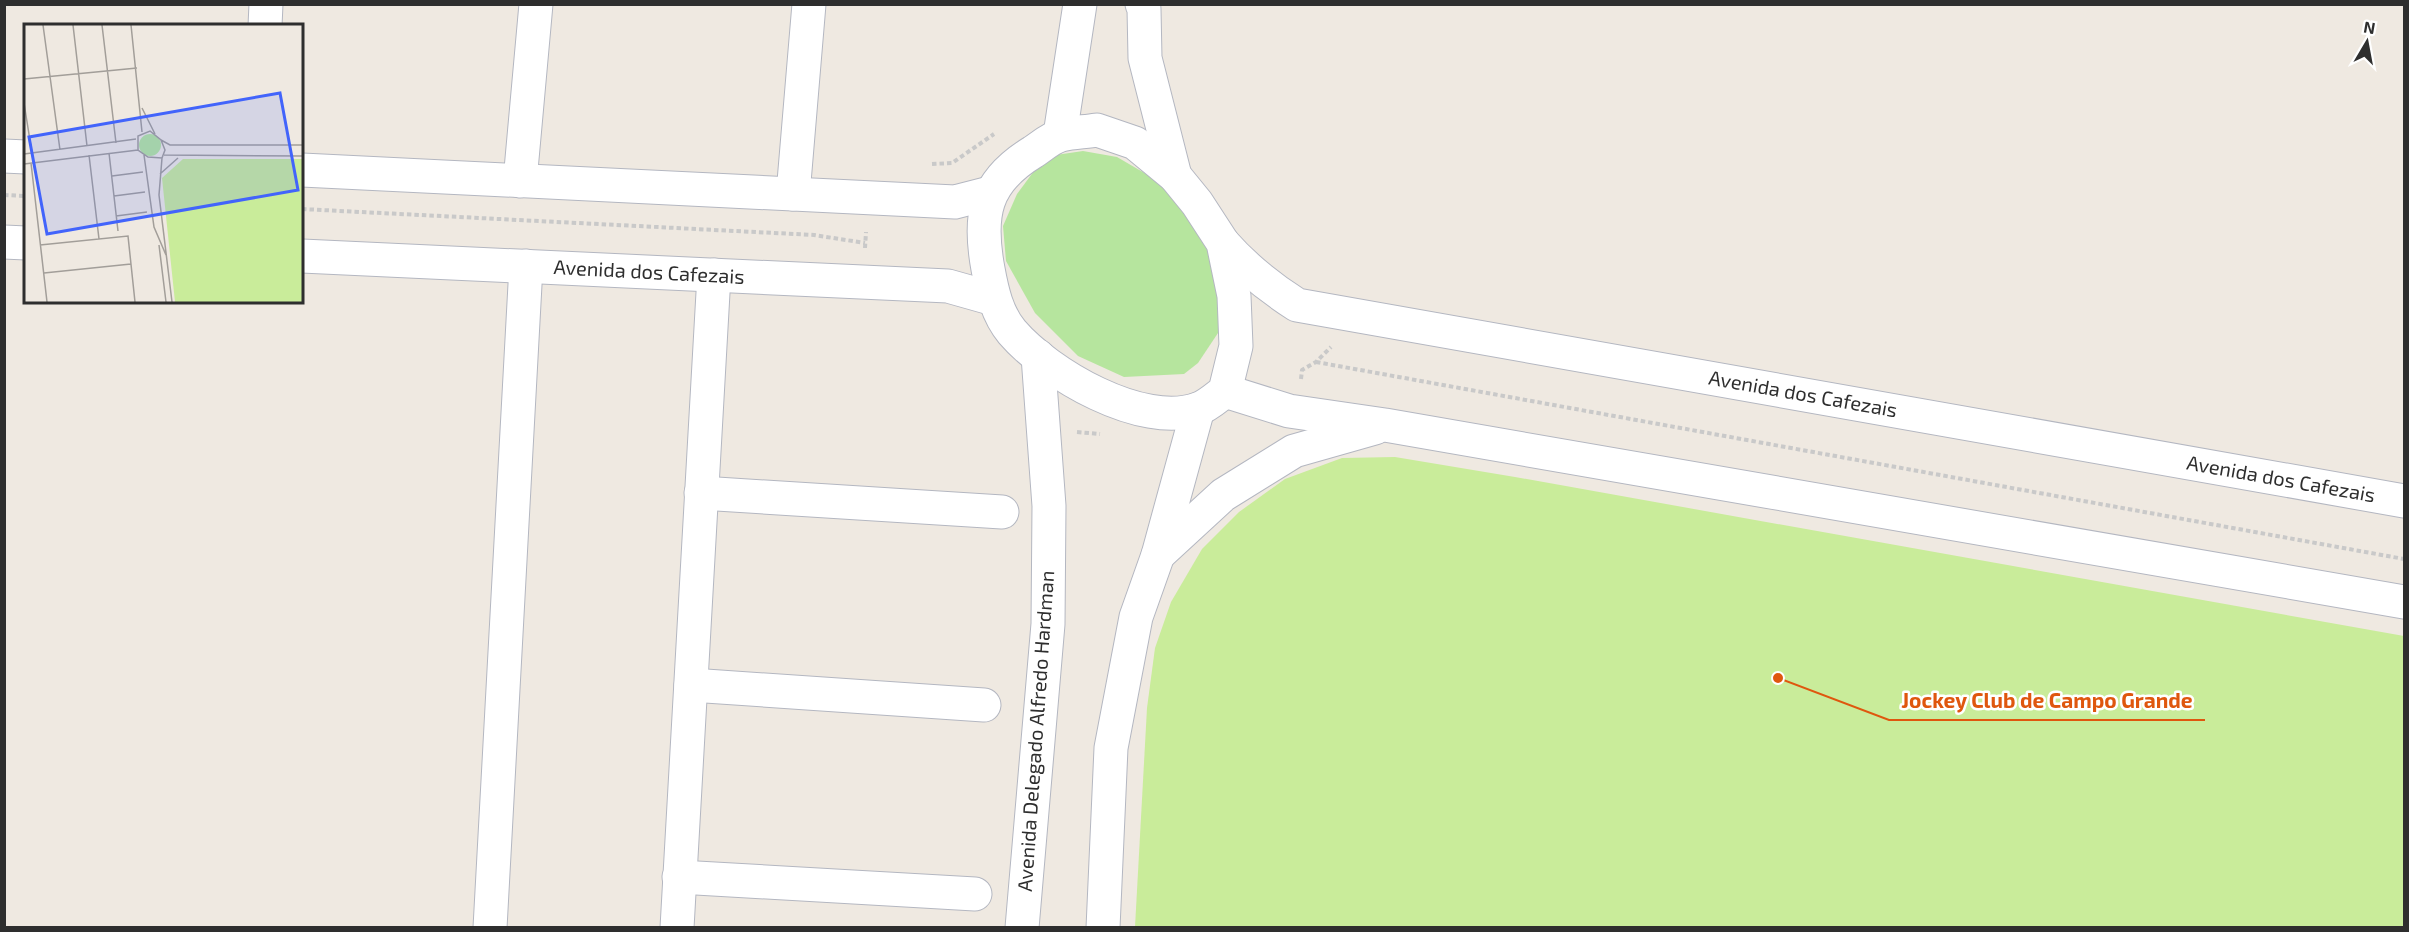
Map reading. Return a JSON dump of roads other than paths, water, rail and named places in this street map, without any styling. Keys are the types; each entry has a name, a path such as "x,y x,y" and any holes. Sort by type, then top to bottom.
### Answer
{"main road":[{"path":"265,24 266,4"},
{"path":"520,181 536,4"},
{"path":"793,194 809,4"},
{"path":"1060,135 1080,4"},
{"path":"1142,4 1145,58 1175,176"},
{"path":"1103,927 1111,748 1136,617 1212,400 1236,346 1234,296 1223,243 1197,202 1175,176 1136,143 1097,130 1060,135 1029,154 1008,171 990,193 982,229 994,300 1011,331 1038,356 1070,380 1109,399 1160,414 1212,400 1385,425 2404,602"},
{"path":"4,156 24,157"},
{"path":"303,170 955,202 990,193"},
{"path":"4,242 24,243"},
{"name":"Avenida dos Cafezais","path":"1223,243 1263,283 1297,305 2404,501"},
{"name":"Avenida dos Cafezais","path":"303,256 948,286 994,300"},
{"path":"490,927 526,266"},
{"path":"677,927 714,275"},
{"name":"Avenida Delegado Alfredo Hardman","path":"1022,927 1048,624 1049,506 1038,356"},
{"path":"1158,555 1223,495 1294,451 1385,425"},
{"path":"701,493 1002,512"},
{"path":"691,684 984,705"},
{"path":"680,877 975,894"}],"place":[{"name":"Jockey Club de Campo Grande","path":"1778,678"}]}
